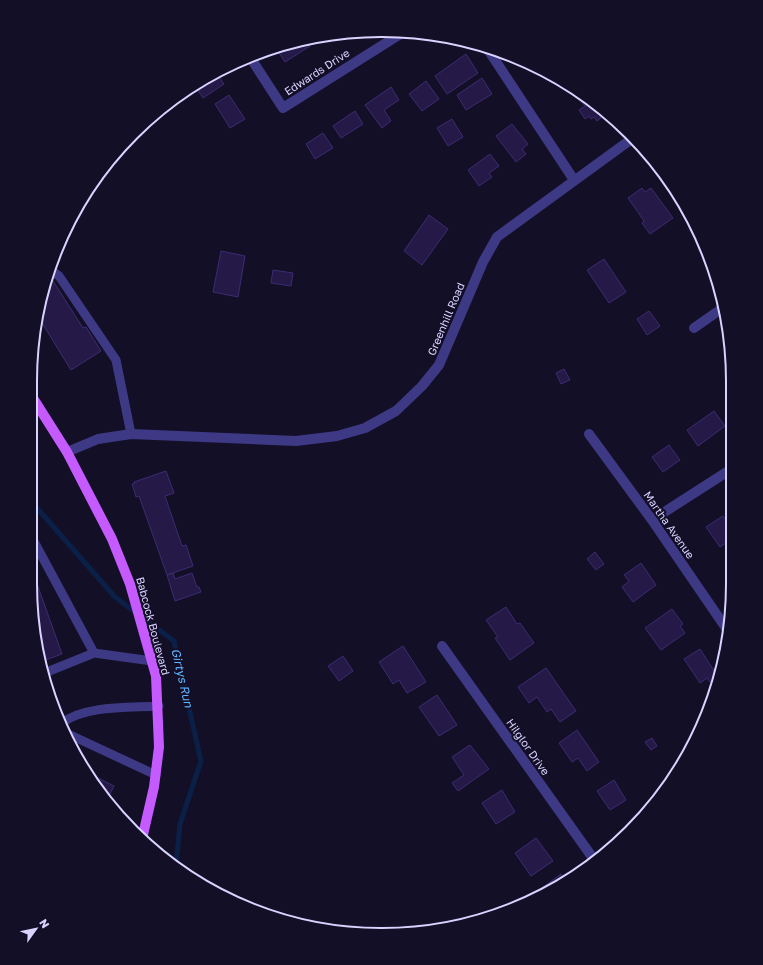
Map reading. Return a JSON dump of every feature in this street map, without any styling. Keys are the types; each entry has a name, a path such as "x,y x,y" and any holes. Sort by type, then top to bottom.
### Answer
{"main road":[{"name":"Babcock Boulevard","path":"37,404 67,452 112,539 130,584 156,676 159,747 156,775 144,833"}],"street":[{"name":"Edwards Drive","path":"253,62 284,108 395,38"},
{"path":"492,55 574,180"},
{"name":"Greenhill Road","path":"67,452 98,439 131,434 296,441 337,436 364,428 396,411 422,386 439,365 483,262 497,237 628,141"},
{"path":"694,328 718,311"},
{"name":"Martha Avenue","path":"589,434 652,520 723,624"},
{"path":"652,520 726,472"},
{"name":"Hilglor Drive","path":"442,646 592,856"}],"lane":[{"path":"54,273 59,276 116,360 131,434"},
{"path":"37,547 94,653"},
{"path":"49,671 94,653 152,661"},
{"path":"66,720 70,717 94,711 158,706"},
{"path":"73,736 156,775"}],"building":[{"path":"309,45 310,46 285,62 279,53"},
{"path":"466,54 478,73 447,94 435,76"},
{"path":"220,78 224,84 203,98 198,90"},
{"path":"482,78 492,94 466,110 457,95"},
{"path":"426,81 439,99 422,111 409,94"},
{"path":"391,87 399,100 384,110 391,121 382,128 365,105"},
{"path":"229,95 245,119 230,128 215,104"},
{"path":"580,100 602,117 597,121 594,117 591,119 589,116 585,119 579,110 585,106"},
{"path":"355,111 363,124 341,138 333,126"},
{"path":"452,119 463,137 448,146 437,128"},
{"path":"512,124 528,144 522,149 526,154 516,162 496,136"},
{"path":"323,133 333,148 315,159 306,144"},
{"path":"490,154 499,166 489,173 492,177 479,186 468,170"},
{"path":"642,188 645,192 651,188 673,218 650,234 642,223 644,221 628,198"},
{"path":"429,215 448,229 422,265 404,251"},
{"path":"221,251 245,256 238,297 213,292"},
{"path":"604,259 626,292 609,303 587,270"},
{"path":"273,270 293,273 291,286 271,283"},
{"path":"52,280 83,328 86,327 101,351 71,370 42,323"},
{"path":"649,311 660,326 647,335 637,319"},
{"path":"564,369 570,380 561,384 556,373"},
{"path":"714,411 725,426 698,446 687,430"},
{"path":"669,445 680,460 663,472 652,457"},
{"path":"166,471 174,493 165,496 182,546 186,545 193,566 167,575 139,496 136,497 132,484"},
{"path":"723,516 726,520 726,543 720,547 706,527"},
{"path":"595,552 604,564 596,570 587,559"},
{"path":"641,563 656,585 633,602 622,587 629,581 624,575"},
{"path":"173,573 175,579 192,573 197,587 199,587 201,592 175,601 167,575"},
{"path":"37,584 62,654 46,660 40,628"},
{"path":"506,607 517,624 520,623 534,643 510,660 495,638 498,637 486,620"},
{"path":"672,609 683,624 680,626 685,633 661,650 645,628"},
{"path":"403,646 426,682 407,693 399,680 393,684 379,662"},
{"path":"700,649 714,671 712,681 710,682 707,678 700,683 684,659"},
{"path":"343,656 353,671 339,681 328,666"},
{"path":"546,668 576,711 560,722 551,709 547,712 537,697 529,703 518,687"},
{"path":"437,695 457,725 439,736 419,707"},
{"path":"577,730 599,762 587,771 578,758 572,762 559,743"},
{"path":"652,738 657,746 651,750 645,742"},
{"path":"470,745 489,769 458,791 452,783 464,775 452,757"},
{"path":"97,777 114,786 110,795"},
{"path":"614,780 626,800 610,810 597,791"},
{"path":"502,790 515,812 496,824 482,803"},
{"path":"536,838 553,861 531,876 515,853"},
{"path":"561,874 563,876 554,882 541,888"}],"waterway":[{"name":"Girtys Run","path":"37,508 115,597 174,641 201,761 180,824 176,860"}]}
